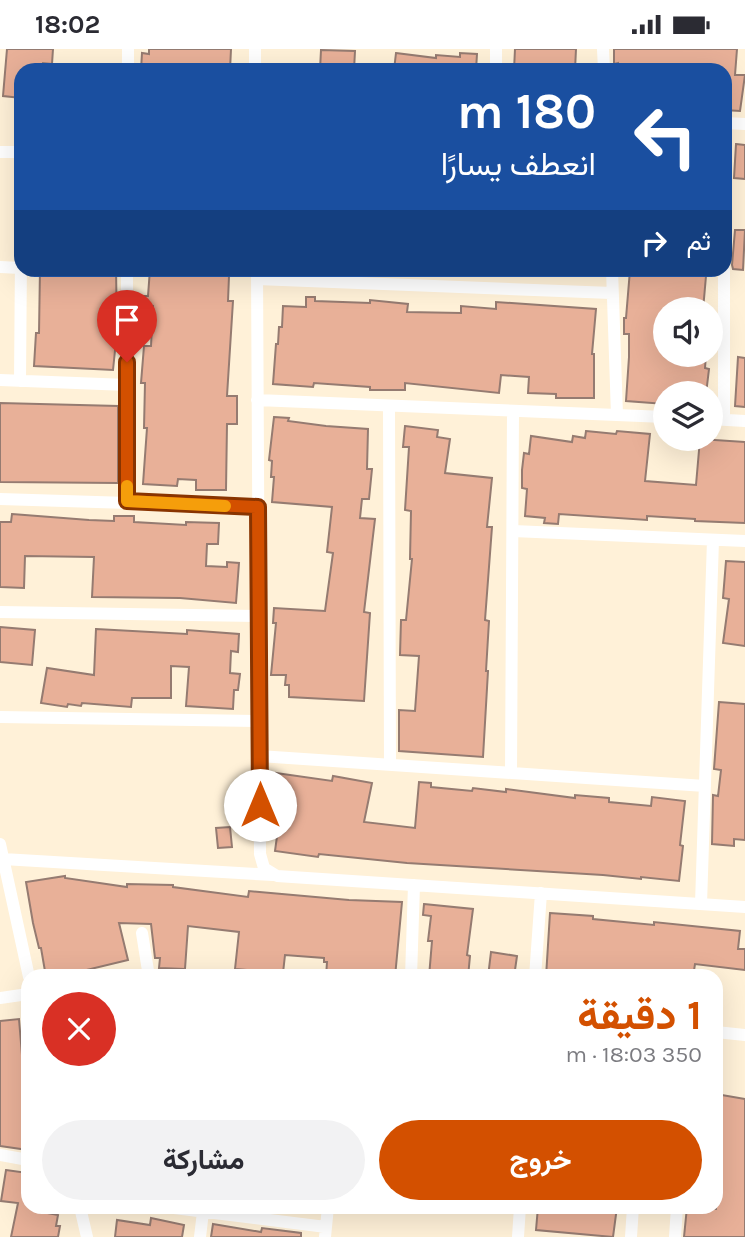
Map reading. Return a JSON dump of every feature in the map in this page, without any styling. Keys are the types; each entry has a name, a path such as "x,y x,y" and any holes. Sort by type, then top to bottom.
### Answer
{"street":[{"path":"20,381 21,277"},
{"path":"127,277 127,501"},
{"path":"257,277 261,862 264,868 277,876"},
{"path":"313,277 612,293"},
{"path":"612,277 617,415"},
{"path":"723,277 724,420 745,421"},
{"path":"0,380 127,385"},
{"path":"257,400 653,416"},
{"path":"389,405 390,765"},
{"path":"511,773 513,411"},
{"path":"0,499 258,507"},
{"path":"513,531 745,541"},
{"path":"701,904 713,540"},
{"path":"0,612 258,616"},
{"path":"0,717 259,721"},
{"path":"259,756 705,786"},
{"path":"0,844 27,969"},
{"path":"3,859 745,907"},
{"path":"411,969 414,885"},
{"path":"536,969 541,893"},
{"path":"142,933 148,969"},
{"path":"0,998 21,995"},
{"path":"723,1033 745,1035"},
{"path":"0,1156 21,1159"},
{"path":"82,1214 87,1237"},
{"path":"200,1237 203,1214"},
{"path":"215,1214 325,1232 327,1214"},
{"path":"518,1237 520,1214"},
{"path":"631,1237 633,1214"},
{"path":"675,1237 677,1214"}],"building":[{"path":"7,49 53,49 52,63 14,63 14,97 3,96"},
{"path":"149,49 231,49 230,63 141,63 142,53 149,54"},
{"path":"515,49 576,49 575,63 514,63"},
{"path":"614,49 737,49 735,75 745,75 740,111 732,110 732,63 614,63"},
{"path":"321,50 355,51 354,63 320,63"},
{"path":"396,53 436,58 436,55 460,57 460,53 477,54 476,63 395,63"},
{"path":"736,144 745,145 745,179 734,178"},
{"path":"735,230 745,230 743,270 733,269 732,265"},
{"path":"40,277 116,277 117,331 113,370 34,366 36,333 39,333"},
{"path":"149,277 229,277 228,301 233,301 227,396 237,396 237,424 227,424 226,490 196,490 196,480 178,479 177,486 143,484 147,428 144,428 145,383 141,383 144,346 151,346 153,306 139,305 139,296 148,296"},
{"path":"629,277 706,277 704,297 653,297 653,367 705,367 709,369 708,381 653,381 653,403 626,401 629,334 624,334"},
{"path":"306,297 315,297 315,301 370,303 370,300 408,304 407,312 461,313 461,306 496,309 496,302 596,309 592,354 594,398 556,398 556,394 528,393 529,377 501,375 499,393 405,383 405,390 370,390 370,387 314,383 313,387 273,384 276,344 279,327 282,327 283,306 306,307"},
{"path":"738,357 745,358 745,407 735,406"},
{"path":"0,403 118,406 118,483 0,482"},
{"path":"274,417 326,426 368,429 367,469 372,469 369,499 362,499 360,518 375,519 364,612 370,613 364,701 289,697 289,685 285,685 286,675 271,675 276,623 273,623 274,608 325,611 333,553 327,552 332,507 272,502 274,477 271,477 272,461 269,460"},
{"path":"405,426 438,430 437,437 450,439 445,473 492,478 487,527 492,527 485,620 489,621 483,757 399,751 399,710 415,711 419,656 400,655 401,620 406,620 412,559 411,511 405,510 409,447 403,447"},
{"path":"586,431 650,434 645,481 696,485 699,451 723,451 723,441 745,442 745,523 647,516 647,520 559,514 558,524 544,523 545,518 525,516 527,489 522,488 522,470 524,453 529,454 531,436 572,442 573,436 585,438"},
{"path":"12,514 114,521 114,516 134,516 134,522 186,525 186,522 219,523 218,544 207,544 206,566 227,567 227,562 239,563 236,603 180,598 92,597 94,557 25,556 24,588 0,587 0,522 11,522"},
{"path":"726,561 745,562 745,646 723,643 729,599 723,598"},
{"path":"0,627 35,630 32,665 0,662"},
{"path":"96,629 187,634 187,630 239,634 238,652 231,651 230,673 240,674 238,690 234,690 233,709 186,706 189,667 171,666 171,698 132,698 131,707 82,703 81,706 68,704 67,707 41,703 47,668 94,675"},
{"path":"719,702 745,704 745,840 734,839 734,846 712,844 713,795 718,796 721,770 714,769"},
{"path":"276,773 332,781 333,776 372,783 364,822 415,828 419,782 431,783 431,787 506,792 506,789 575,798 575,795 609,798 609,802 651,806 652,797 685,801 679,881 407,863 319,854 318,857 275,851 278,829 269,828"},
{"path":"230,827 232,847 218,848 216,828"},
{"path":"65,876 127,887 127,884 173,885 248,897 249,891 402,902 396,969 327,969 324,958 285,955 283,969 235,969 239,932 188,926 185,969 159,968 160,958 155,958 151,924 119,923 128,960 90,969 45,969 26,882"},
{"path":"424,904 473,909 467,955 470,956 469,969 430,969 432,941 428,941 431,916 423,915"},
{"path":"550,913 654,925 654,922 740,931 738,949 745,949 745,970 695,964 694,969 546,969"},
{"path":"491,952 517,956 515,969 489,969"},
{"path":"19,1019 21,1149 0,1146 0,1021"},
{"path":"723,1095 745,1099 745,1237 684,1237 686,1214 723,1214"},
{"path":"6,1170 21,1172 21,1214 58,1215 58,1237 11,1237 18,1203 1,1201"},
{"path":"537,1214 616,1214 613,1237 536,1230"},
{"path":"151,1218 184,1225 182,1237 115,1237 117,1220 150,1225"},
{"path":"213,1224 261,1232 262,1228 301,1233 301,1237 211,1237"}],"slow traffic":[{"path":"127,486 127,501 225,506"}],"route":[{"path":"127,362 127,501 258,507 260,805"}]}
